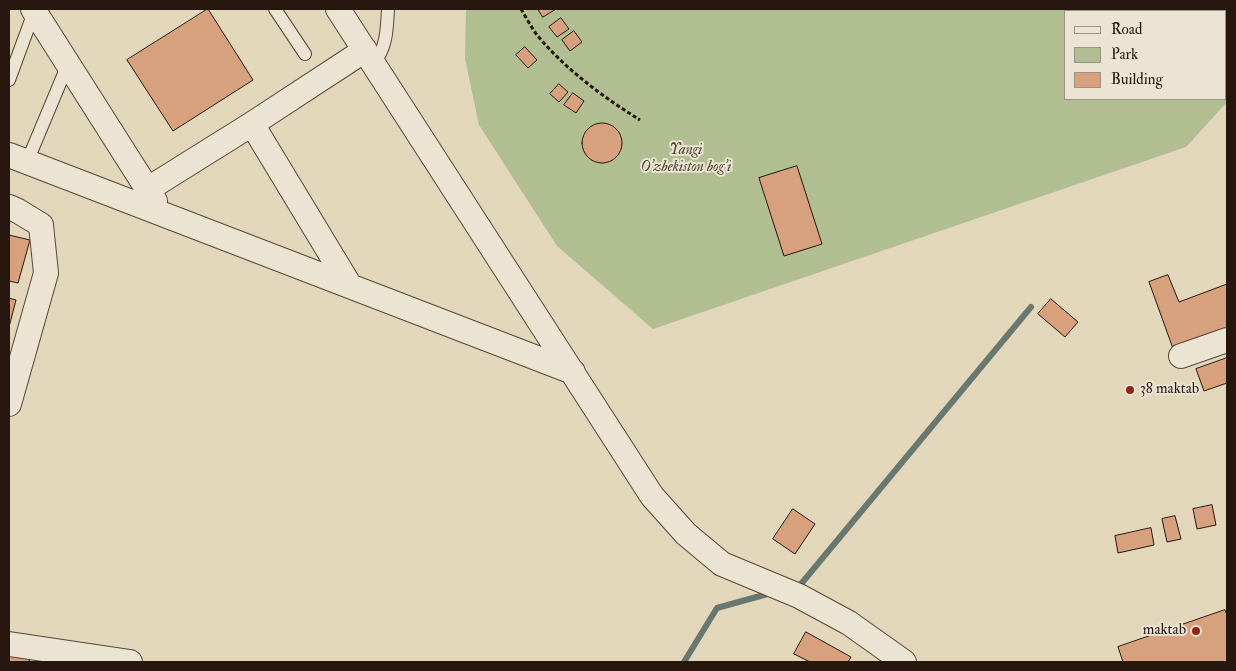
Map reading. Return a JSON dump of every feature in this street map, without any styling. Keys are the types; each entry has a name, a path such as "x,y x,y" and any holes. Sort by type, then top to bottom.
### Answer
{"street":[{"path":"338,9 652,496 686,534 722,564 816,605 849,623 904,662"},
{"path":"33,10 164,215"},
{"path":"148,189 252,124 369,56"},
{"path":"252,124 350,286"},
{"path":"18,158 572,372"},
{"path":"9,207 41,225 46,273 9,404"},
{"path":"1180,356 1227,340"},
{"path":"9,644 130,662"}],"lane":[{"path":"276,9 305,54"},
{"path":"369,56 379,58 384,41 388,9"},
{"path":"9,80 33,10"},
{"path":"18,158 68,64"}],"path":[{"path":"521,9 537,34 568,66 609,100 640,120"}],"green space":[{"name":"Yangi O'zbekiston bog'i","path":"466,9 1227,9 1227,102 1186,147 653,329 557,246 479,125 465,59"}],"building":[{"path":"208,9 253,80 173,131 127,60"},
{"path":"538,9 556,9 543,17"},
{"path":"561,18 569,29 557,37 549,27"},
{"path":"574,31 582,42 570,51 562,40"},
{"path":"525,47 537,60 528,68 516,55"},
{"path":"559,84 568,92 559,102 550,94"},
{"path":"573,93 584,101 576,113 564,105"},
{"path":"598,123 606,123 613,126 619,132 622,143 619,154 613,160 606,163 598,163 591,160 585,154 582,147 582,139 585,132 591,126"},
{"path":"797,166 822,244 784,256 759,178"},
{"path":"9,235 30,240 18,283 9,281"},
{"path":"1168,275 1179,302 1227,284 1227,335 1175,354 1149,282"},
{"path":"9,298 16,300 9,327"},
{"path":"1051,299 1078,322 1065,337 1038,314"},
{"path":"1227,358 1227,383 1204,391 1196,369"},
{"path":"1212,505 1216,525 1197,529 1193,509"},
{"path":"793,509 815,524 795,554 773,539"},
{"path":"1175,516 1181,539 1167,542 1162,519"},
{"path":"1151,528 1154,545 1118,553 1115,536"},
{"name":"maktab","path":"1225,610 1227,615 1227,662 1123,662 1118,647"},
{"path":"806,632 851,657 848,662 810,662 794,654"},
{"path":"10,649 31,652 29,662 9,662"}],"waterway":[{"path":"795,586 801,584 1031,307"},
{"path":"684,662 717,608 771,593"}],"place":[{"name":"38 maktab","path":"1130,390"},
{"name":"maktab","path":"1196,631"}]}
